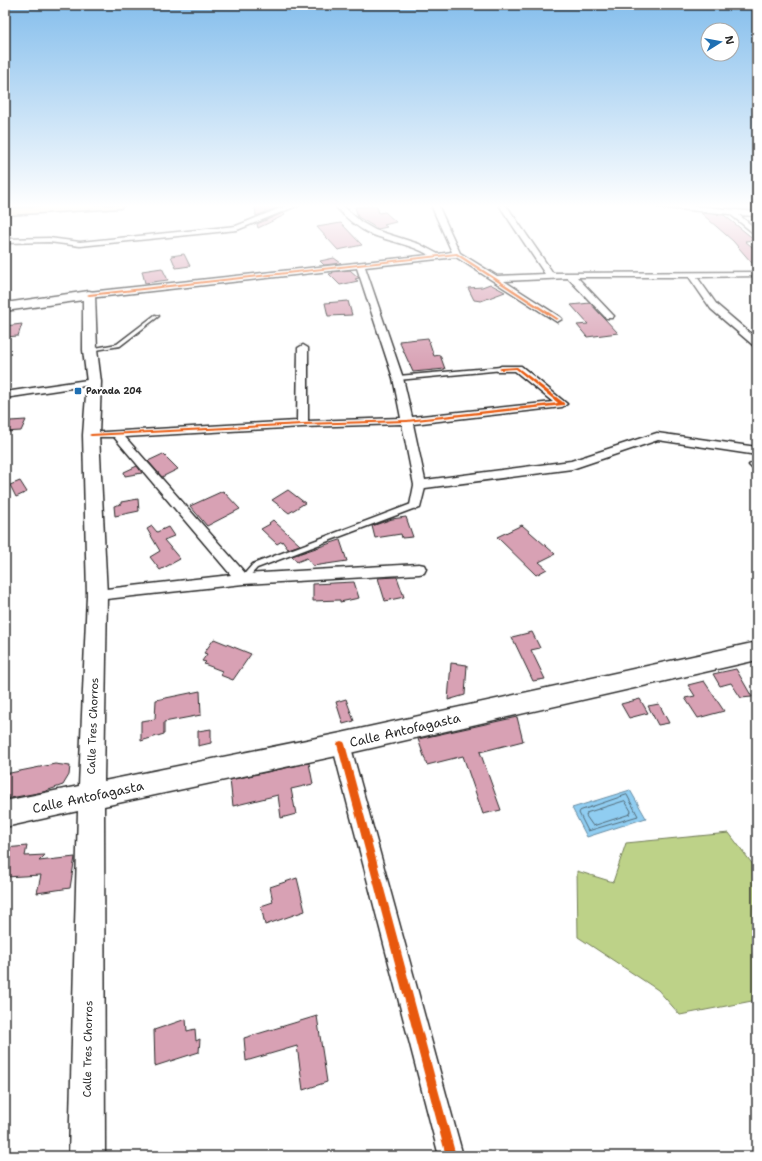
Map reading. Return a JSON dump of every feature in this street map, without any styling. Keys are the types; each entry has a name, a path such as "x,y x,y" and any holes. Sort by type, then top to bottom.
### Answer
{"main road":[{"path":"5,307 89,296"},
{"name":"Calle Tres Chorros","path":"87,1156 91,797 97,595 91,435 94,382 90,350 89,296"},
{"name":"Calle Antofagasta","path":"5,814 341,744 757,651"}],"street":[{"path":"89,296 406,259"},
{"path":"466,259 557,319"},
{"path":"539,259 551,276"},
{"path":"360,264 398,378 408,421 420,485 416,505"},
{"path":"496,279 570,275 757,274"},
{"path":"570,275 608,316"},
{"path":"692,275 714,307 757,344"},
{"path":"302,424 304,348"},
{"path":"91,435 302,424 408,421 562,404 518,368 501,369"},
{"path":"5,395 94,382"},
{"path":"117,434 243,579"},
{"path":"420,485 572,464 657,436 757,451"},
{"path":"97,595 243,579 419,569"},
{"path":"341,744 451,1156"}],"lane":[{"path":"90,350 118,345 157,316"},
{"path":"398,378 501,369"},
{"path":"752,466 757,470"},
{"path":"243,579 255,566 416,505"}],"green space":[{"path":"729,833 757,870 757,1000 680,1015 658,990 578,937 577,871 613,882 626,843"}],"water":[{"path":"630,790 646,818 587,837 572,808"}],"building":[{"path":"172,259 187,259 190,266 176,268"},
{"path":"336,259 341,263 324,265 320,261"},
{"path":"749,259 757,259 757,269"},
{"path":"162,268 168,280 145,283 142,271"},
{"path":"350,270 359,278 355,279 358,281 340,285 329,274 333,273 332,272"},
{"path":"490,284 505,292 481,301 474,300 468,288 482,287"},
{"path":"348,301 352,315 328,316 325,303"},
{"path":"590,303 618,333 587,337 577,325 588,324 571,305"},
{"path":"22,324 18,336 5,337 5,326"},
{"path":"428,338 434,356 440,355 445,369 413,372 399,341"},
{"path":"26,420 21,431 5,432 10,421"},
{"path":"163,454 178,469 162,477 148,461"},
{"path":"137,466 142,473 125,476 124,472"},
{"path":"20,481 27,492 16,497 10,485"},
{"path":"288,490 305,503 289,513 272,500"},
{"path":"223,491 240,509 207,526 190,506"},
{"path":"138,499 139,511 115,516 114,506 121,504 121,502"},
{"path":"406,517 413,537 402,538 401,534 375,538 372,526 392,519"},
{"path":"273,520 300,545 288,549 282,541 277,544 261,529 270,524 269,523"},
{"path":"522,525 555,554 539,562 547,569 536,575 497,537"},
{"path":"152,526 157,532 168,527 174,536 164,540 180,559 160,570 150,557 160,551 147,529"},
{"path":"340,540 347,561 313,566 307,558 297,562 292,556"},
{"path":"397,577 404,597 385,601 378,578"},
{"path":"354,582 359,598 340,602 340,600 313,601 313,584"},
{"path":"532,632 540,648 531,650 545,679 533,681 512,637"},
{"path":"214,639 251,654 233,680 220,675 222,671 204,664 206,662 202,661 207,654 204,653"},
{"path":"451,663 467,665 465,695 448,700"},
{"path":"736,669 752,697 741,698 731,683 720,686 713,674"},
{"path":"704,681 724,711 698,718 685,698 695,696 688,685"},
{"path":"200,691 201,715 164,722 164,734 141,741 141,721 155,719 156,700"},
{"path":"346,699 354,721 343,724 336,702"},
{"path":"640,699 648,713 629,718 621,704"},
{"path":"659,704 669,723 658,725 648,706"},
{"path":"517,717 523,741 480,752 501,810 483,814 463,756 427,765 418,739"},
{"path":"211,729 211,743 198,746 198,731"},
{"path":"309,763 313,784 291,789 296,814 281,818 278,795 233,806 230,780"},
{"path":"55,764 70,766 69,775 63,785 43,792 5,799 5,774"},
{"path":"27,846 25,856 45,855 39,861 75,857 70,888 37,893 41,875 5,877 5,848"},
{"path":"297,878 305,911 265,925 261,906 273,902 270,887"},
{"path":"317,1016 327,1082 303,1090 297,1046 246,1061 244,1038"},
{"path":"186,1019 187,1031 195,1029 196,1041 200,1039 199,1052 155,1066 154,1030"}],"cycle path":[{"path":"89,295 411,259"},
{"path":"465,259 557,319"},
{"path":"91,435 302,424 407,421 562,404 517,368 501,369"},
{"path":"341,744 451,1156"}],"place":[{"name":"Parada 204","path":"78,391"}]}
